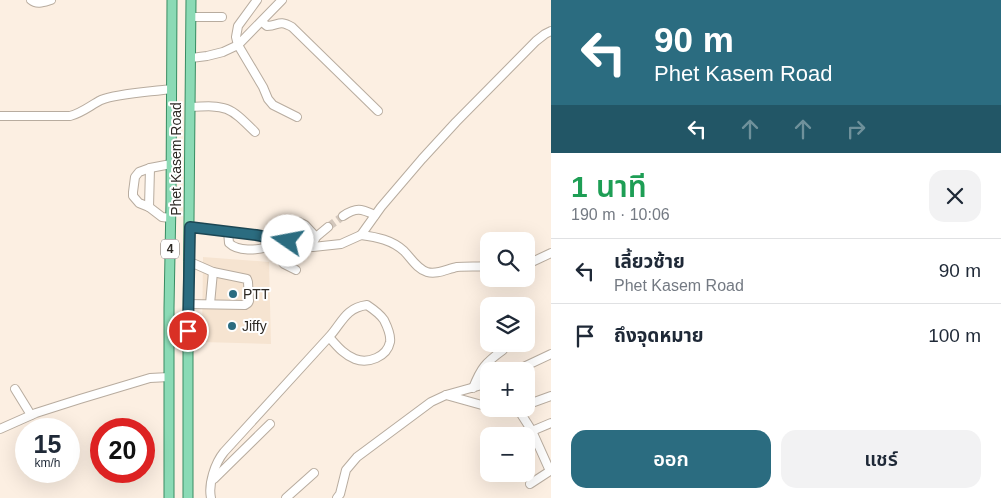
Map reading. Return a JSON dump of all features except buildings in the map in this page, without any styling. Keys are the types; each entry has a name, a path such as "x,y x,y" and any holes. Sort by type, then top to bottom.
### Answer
{"main road":[{"name":"Phet Kasem Road","path":"169,498 172,0"},
{"name":"Phet Kasem Road","path":"188,498 188,261 192,0"}],"street":[{"path":"31,0 35,3 40,3 51,0"},
{"path":"257,0 238,26 236,37 238,45 268,99 273,105 297,117"},
{"path":"191,58 223,52 238,45 282,0"},
{"path":"191,18 222,17"},
{"path":"262,22 266,26 278,23 292,27 378,111"},
{"path":"190,227 259,235 313,247 341,244 361,235 375,215 422,159 456,122 536,40 551,31"},
{"path":"0,116 70,116 113,96 170,89"},
{"path":"190,107 214,106 229,109 255,132"},
{"path":"170,218 162,217 136,200 133,192 136,174 142,170 171,164"},
{"path":"149,207 150,168"},
{"path":"343,216 355,210 364,210 375,215"},
{"path":"275,238 299,222 305,225 316,237"},
{"path":"313,247 316,237 328,227"},
{"path":"228,231 229,243 233,247 256,249 268,246"},
{"path":"259,235 284,264 296,270"},
{"path":"361,235 390,241 402,249 420,268 428,272 436,273 457,267 480,266"},
{"path":"535,261 551,253"},
{"path":"188,261 213,272 247,279 249,301 245,305 188,304"},
{"path":"210,304 213,272"},
{"path":"211,498 210,488 219,458 329,337 349,312 358,306 367,305 384,319 389,332 390,342 386,350 377,358 365,361 346,354 329,337"},
{"path":"473,388 478,373 484,365 500,352"},
{"path":"534,362 551,354"},
{"path":"0,429 31,415 141,380 169,377"},
{"path":"337,498 340,494 346,470 357,457 421,410 446,395 480,386"},
{"path":"15,388 31,415"},
{"path":"446,395 480,404"},
{"path":"535,402 551,396"},
{"path":"535,429 551,423"},
{"path":"212,481 270,424"},
{"path":"530,484 550,471 535,437"},
{"path":"286,498 314,473"}],"shaded area":[{"name":"PTT","path":"203,257 269,262 271,344 202,342"}],"tunnel":[{"path":"328,227 343,216"}],"place":[{"name":"PTT","path":"233,294"},
{"name":"Jiffy","path":"232,326"}],"route":[{"path":"188,331 190,227 288,241"}]}
